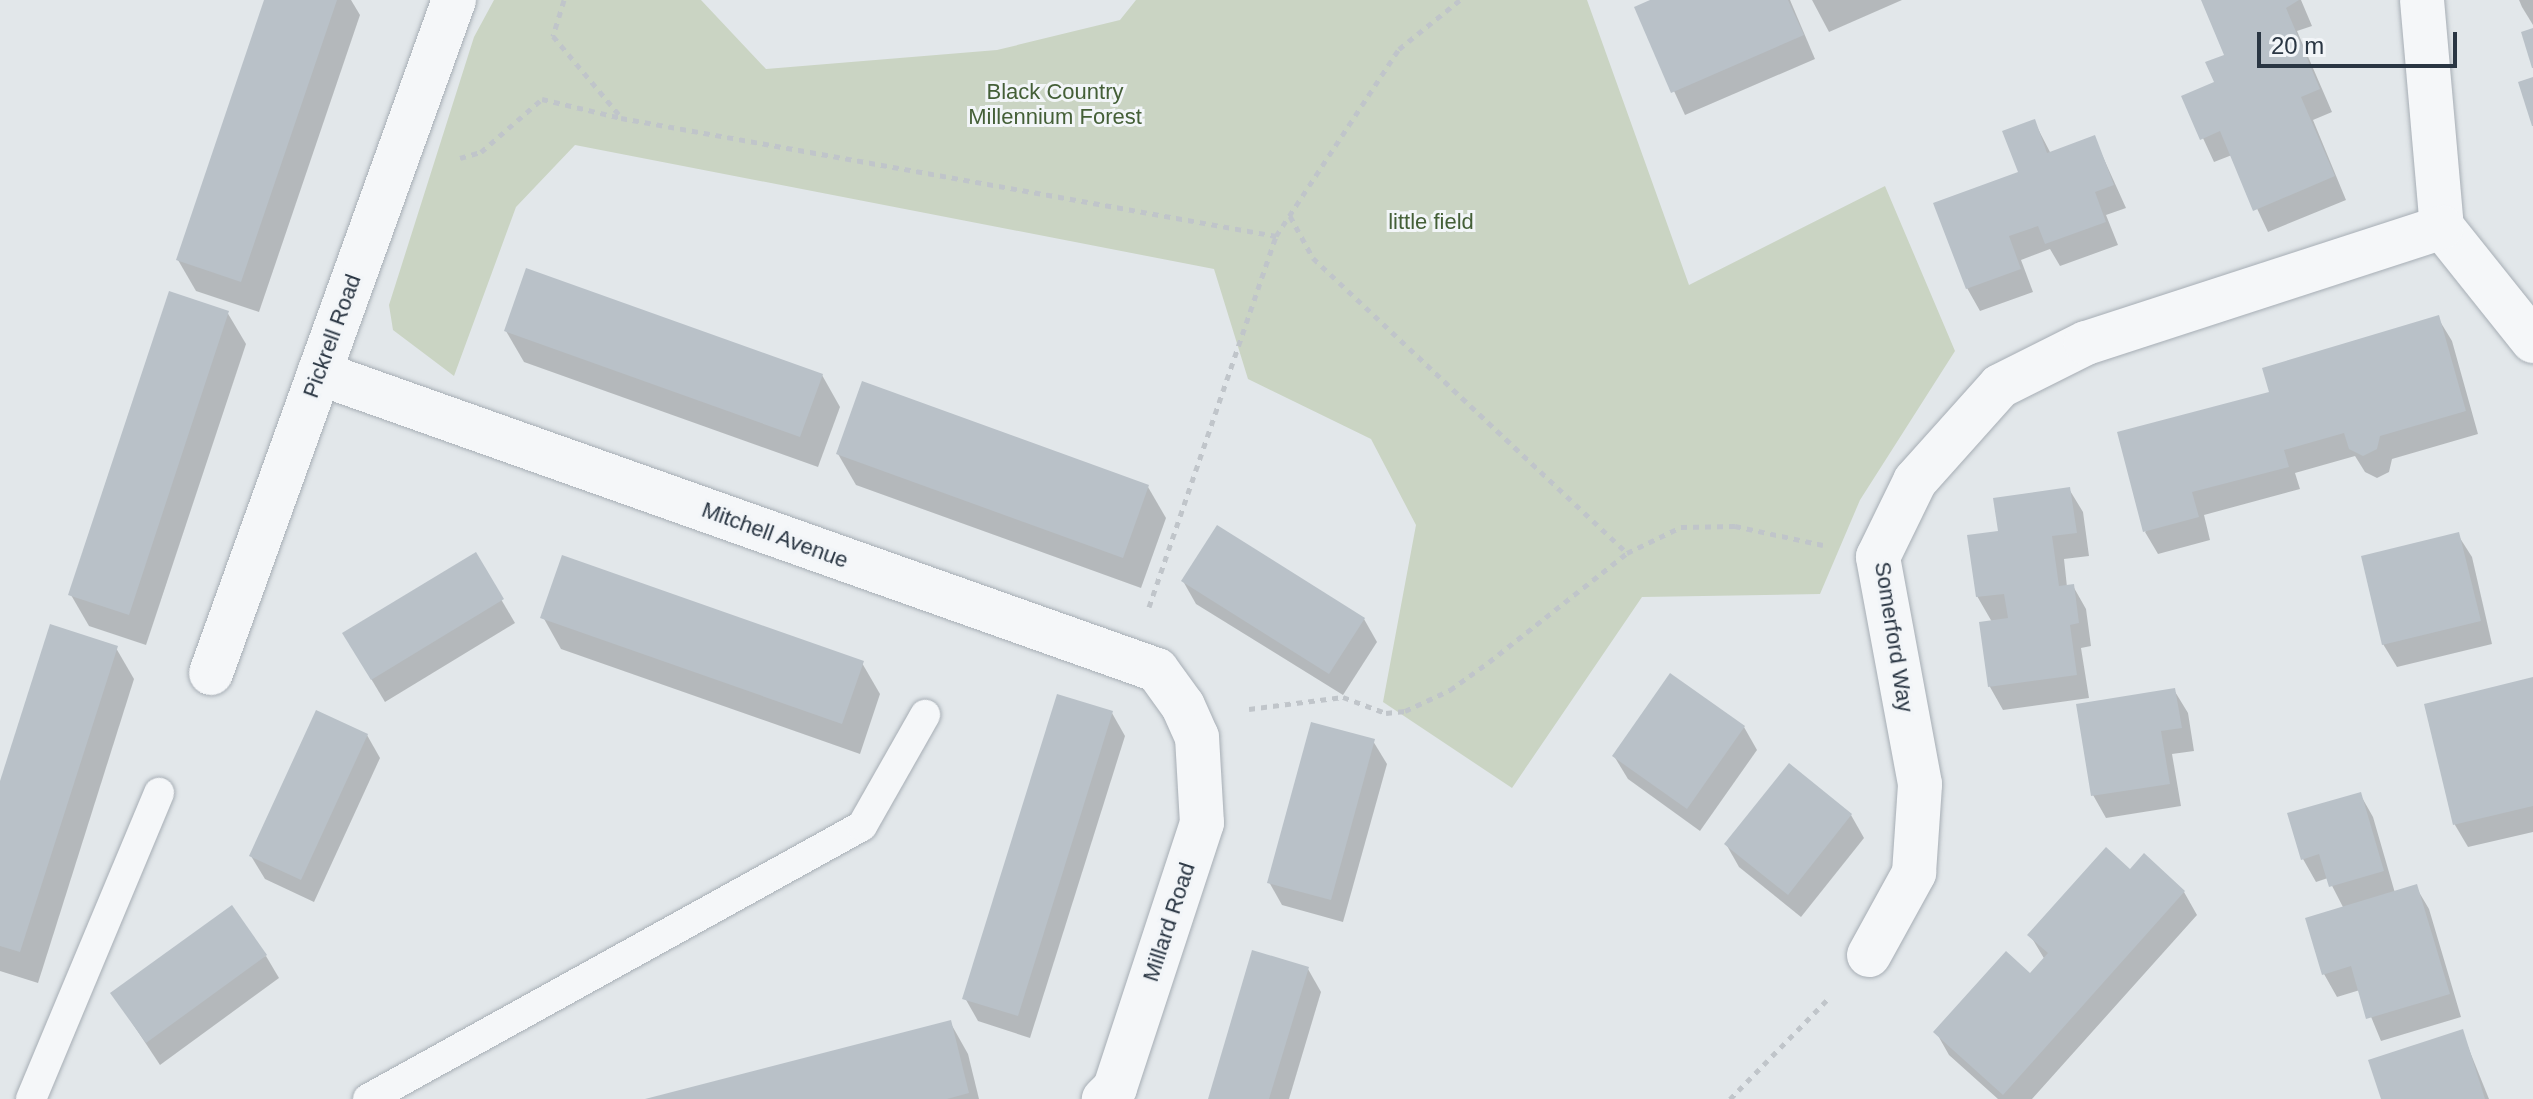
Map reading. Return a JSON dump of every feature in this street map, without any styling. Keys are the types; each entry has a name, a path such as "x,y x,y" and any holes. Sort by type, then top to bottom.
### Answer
{"street":[{"name":"Pickrell Road","path":"211,673 454,0"},
{"path":"2422,0 2442,227 2533,341"},
{"name":"Somerford Way","path":"1869,955 1914,873 1920,784 1878,557 1915,481 2000,386 2086,343 2442,227"},
{"name":"Mitchell Avenue","path":"319,373 1157,670 1193,727"},
{"name":"Millard Road","path":"1104,1099 1115,1088 1202,823 1193,727"}],"lane":[{"path":"368,1099 862,826 925,715"},
{"path":"31,1099 159,793"}],"path":[{"path":"564,0 553,36 621,118"},
{"path":"1131,661 1276,236 1399,49 1460,0"},
{"path":"389,176 481,152 542,99 621,118 1276,236"},
{"path":"1290,216 1313,258 1627,553"},
{"path":"1193,727 1343,697 1386,713 1405,711 1450,690 1627,553 1681,527 1735,526 1878,557"},
{"path":"1730,1099 1869,955"}],"green space":[{"name":"little field","path":"494,0 701,0 766,69 997,50 1120,20 1136,0 1587,0 1689,285 1885,186 1955,351 1860,500 1820,594 1642,597 1512,788 1383,702 1416,525 1371,439 1248,379 1214,269 575,145 516,207 454,376 393,330 389,305 474,37"}],"building":[{"path":"264,0 337,0 241,282 176,260"},
{"path":"1650,0 1788,0 1804,35 1671,93 1634,7"},
{"path":"2201,0 2299,0 2286,8 2320,89 2301,97 2335,176 2253,211 2220,131 2200,140 2181,96 2214,82 2205,62 2224,55"},
{"path":"2533,28 2533,68 2532,68 2521,32"},
{"path":"2533,77 2533,126 2532,126 2518,82"},
{"path":"2035,119 2047,153 2095,135 2114,185 2095,192 2106,222 2045,244 2038,226 2009,236 2021,269 1966,289 1933,203 2018,172 2002,131"},
{"path":"526,268 823,374 800,437 504,331"},
{"path":"169,291 229,311 129,615 68,595"},
{"path":"2439,315 2466,411 2380,436 2377,449 2363,456 2349,449 2344,433 2284,450 2289,467 2192,492 2199,517 2143,532 2117,432 2269,392 2262,368"},
{"path":"862,381 1149,485 1123,558 836,454"},
{"path":"2070,487 2077,533 2052,536 2059,586 2074,584 2079,623 2070,625 2077,675 1988,687 1979,622 2008,618 2004,594 1976,597 1967,535 1998,531 1993,498"},
{"path":"1217,525 1365,618 1329,674 1181,581"},
{"path":"2459,532 2481,621 2382,645 2361,556"},
{"path":"476,552 504,599 371,680 342,633"},
{"path":"562,555 864,661 842,724 540,618"},
{"path":"50,624 118,646 20,952 0,946 0,781"},
{"path":"1670,673 1745,726 1687,809 1612,756"},
{"path":"2533,677 2533,806 2453,825 2424,704"},
{"path":"2175,688 2182,728 2161,731 2170,784 2091,796 2076,704"},
{"path":"1057,694 1113,711 1018,1016 962,999"},
{"path":"316,710 368,734 301,880 249,856"},
{"path":"1311,722 1375,739 1331,900 1267,883"},
{"path":"1789,763 1852,814 1788,895 1724,844"},
{"path":"2361,792 2384,871 2329,887 2319,854 2301,860 2287,813"},
{"path":"2106,847 2130,869 2144,853 2185,891 2003,1095 1933,1032 2006,951 2030,973 2048,953 2027,935"},
{"path":"2417,884 2450,994 2366,1019 2351,966 2322,975 2305,918"},
{"path":"232,905 267,955 146,1043 110,993"},
{"path":"1252,950 1309,967 1269,1099 1208,1099"},
{"path":"951,1020 969,1093 947,1099 645,1099"},
{"path":"2463,1029 2485,1099 2381,1099 2368,1060"}],"park label":[{"name":"Black Country Millennium Forest","path":"1055,104"}]}
